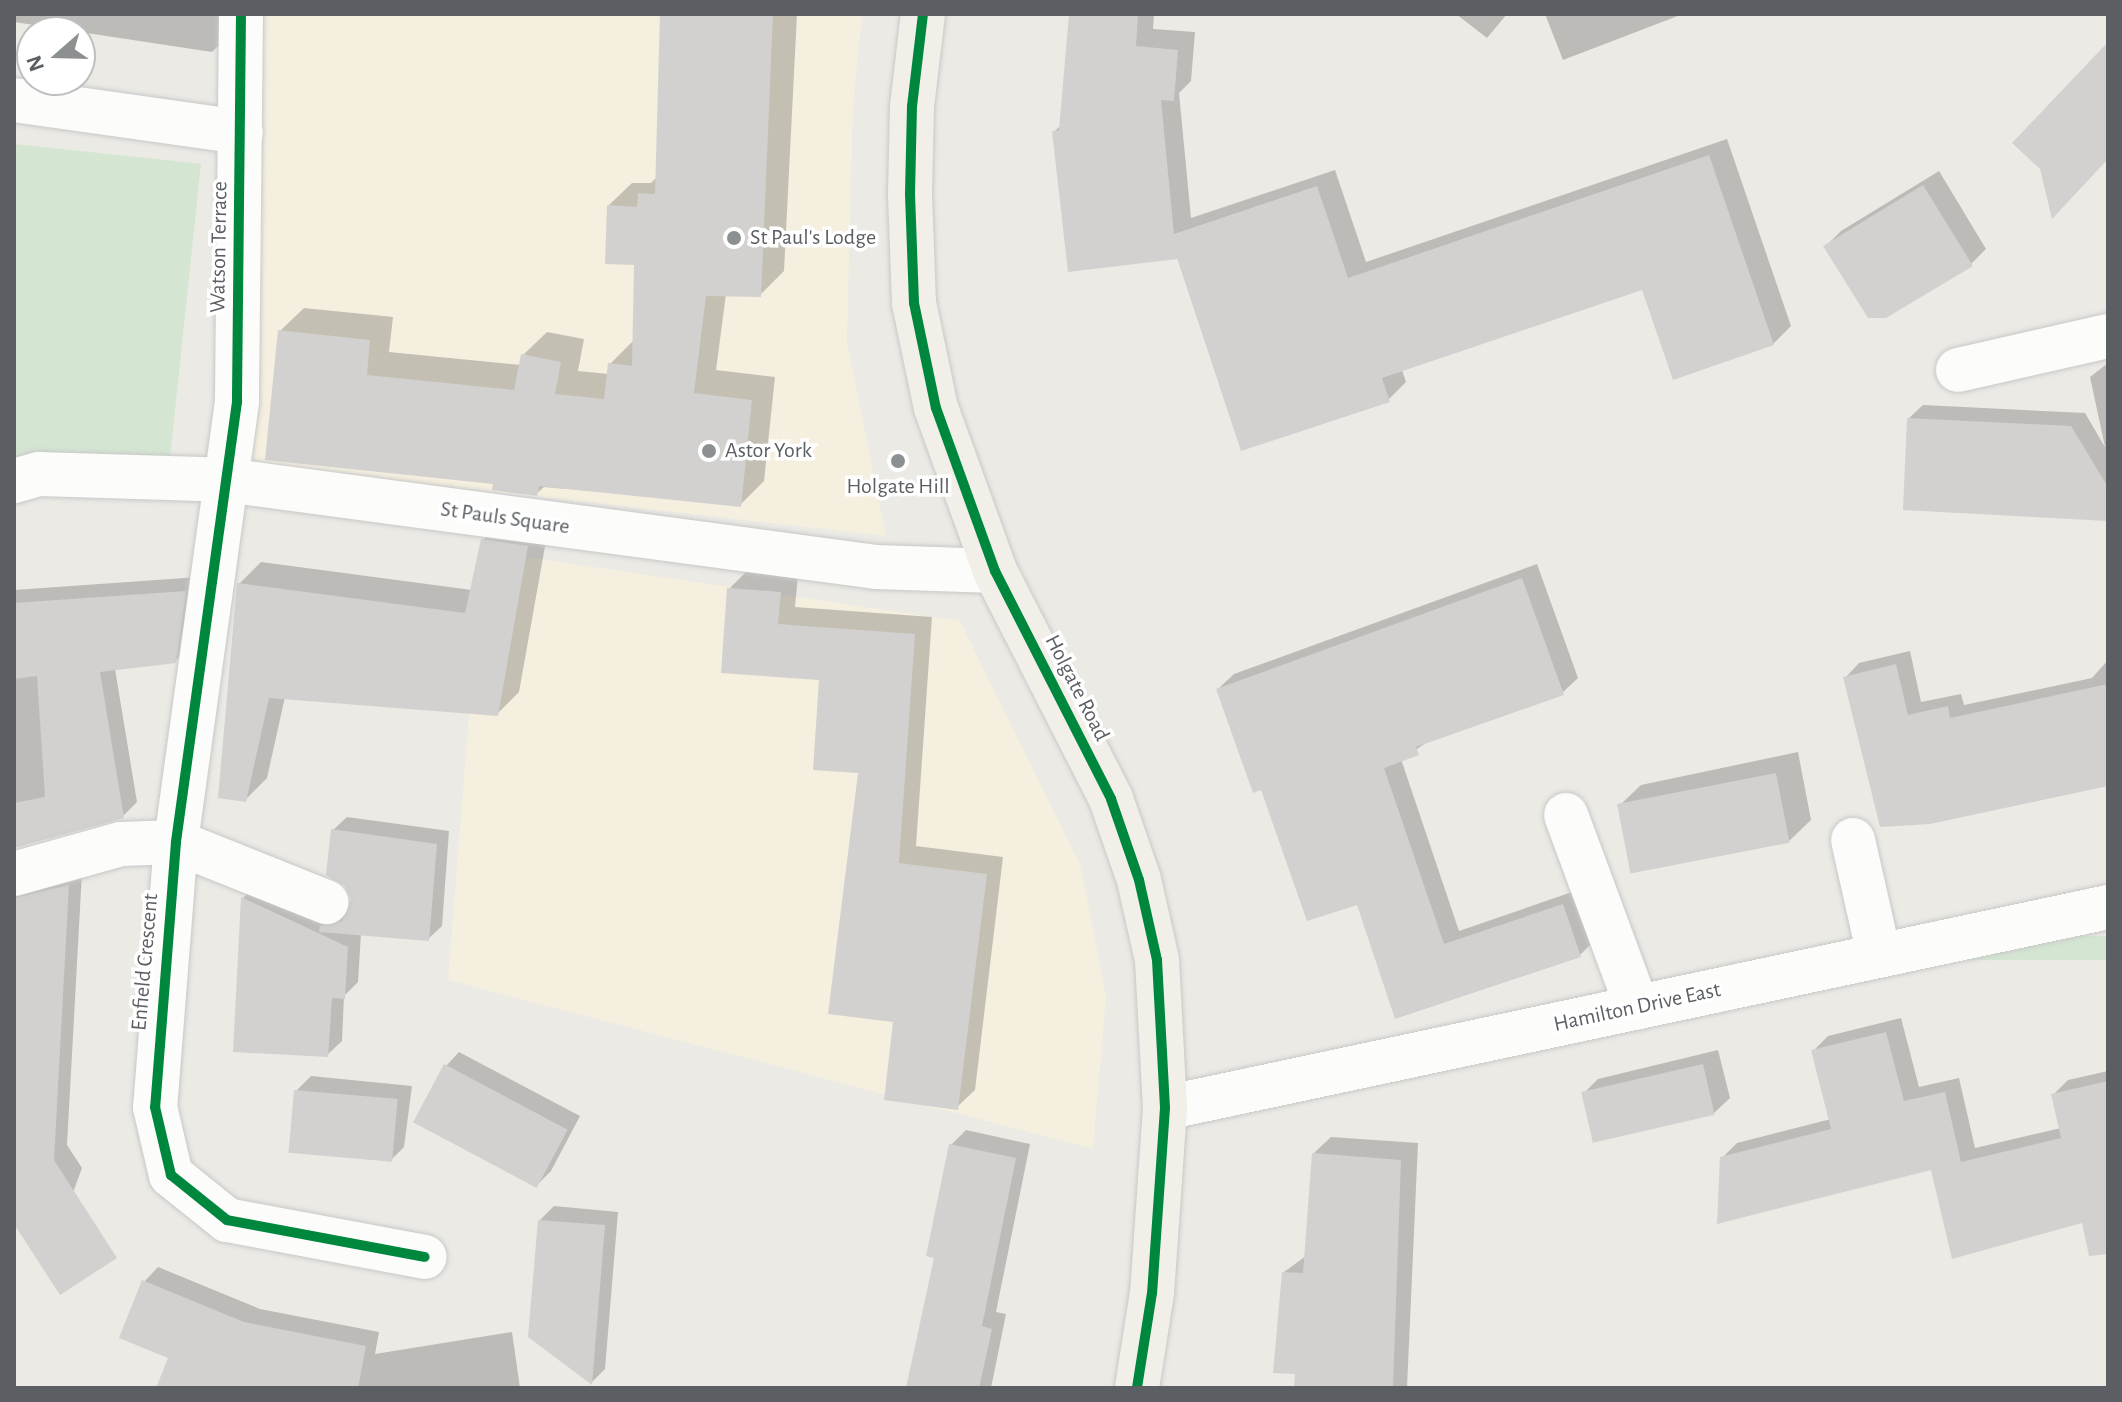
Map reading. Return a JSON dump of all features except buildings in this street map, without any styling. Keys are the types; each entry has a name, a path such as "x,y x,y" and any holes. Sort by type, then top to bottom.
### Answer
{"main road":[{"name":"Holgate Road","path":"923,14 912,106 914,303 936,408 995,571 1111,799 1139,880 1157,960 1165,1108 1152,1293 1137,1388"}],"street":[{"name":"Watson Terrace","path":"225,480 237,402 241,14"},
{"path":"14,100 241,132"},
{"path":"1958,370 2108,336"},
{"name":"St Pauls Square","path":"14,481 39,474 225,480 876,567 995,571"},
{"name":"Enfield Crescent","path":"225,480 176,842 155,1107 171,1175 227,1220 425,1257"},
{"path":"1566,815 1637,1007"},
{"path":"1853,840 1879,955"},
{"path":"14,874 121,844 176,842 326,902"},
{"name":"Hamilton Drive East","path":"1165,1108 2108,907"}],"shaded area":[{"path":"256,14 862,14 853,107 847,341 886,536 249,464"},
{"path":"526,557 960,621 1081,867 1106,997 1093,1149 448,980 469,713"}],"green space":[{"path":"14,144 201,164 168,475 14,459"},
{"path":"1943,936 2108,936 2108,960 1943,960"}],"cycle path":[{"path":"241,14 237,402 176,842 155,1107 171,1175 227,1220 425,1257"},
{"path":"923,14 912,106 910,194 914,303 936,408 995,571 1111,799 1139,880 1157,960 1165,1108 1152,1293 1137,1388"}],"place":[{"name":"St Paul's Lodge","path":"734,238"},
{"name":"Astor York","path":"709,451"},
{"name":"Holgate Hill","path":"898,461"}]}
